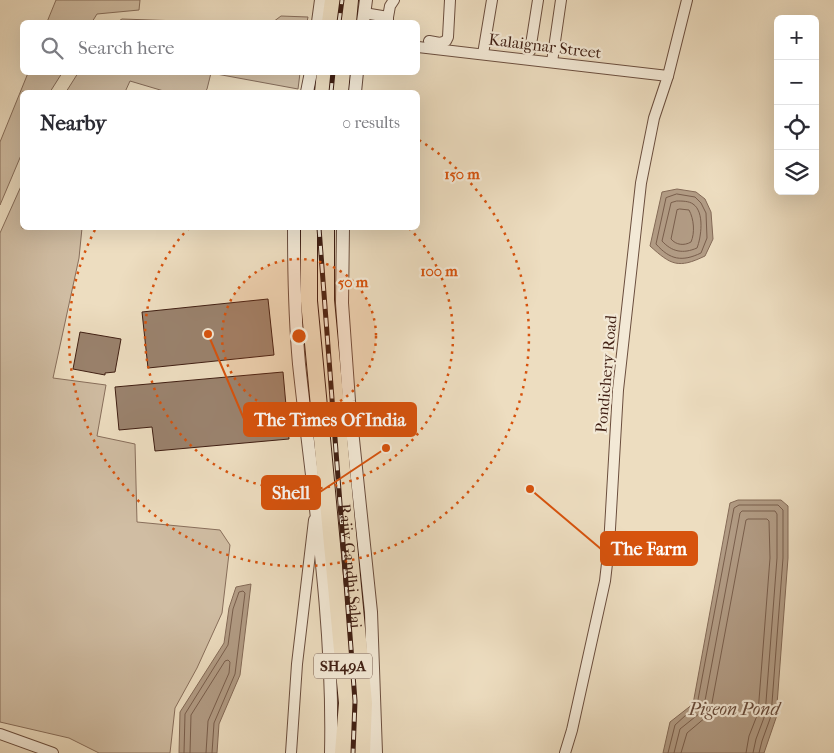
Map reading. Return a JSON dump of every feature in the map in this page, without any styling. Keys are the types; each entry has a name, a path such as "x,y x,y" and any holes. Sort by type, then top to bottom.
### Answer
{"main road":[{"path":"330,20 333,0"},
{"path":"348,20 350,0"},
{"path":"323,90 325,75"},
{"path":"340,90 342,75"},
{"name":"Rajiv Gandhi Salai","path":"309,230 309,301 329,580 347,703 343,753"},
{"name":"Rajiv Gandhi Salai","path":"326,230 326,300 364,703 362,753"}],"street":[{"path":"318,20 321,0"},
{"path":"364,12 388,20 390,6 394,0"},
{"path":"420,40 440,43 446,41 448,37 450,0"},
{"path":"483,54 492,0"},
{"path":"530,51 538,0"},
{"path":"552,62 561,0"},
{"name":"Pondichery Road","path":"565,753 572,730 605,581 609,546 618,390 641,183 654,118 668,76 686,0"},
{"name":"Kalaignar Street","path":"420,47 668,76"},
{"path":"307,90 310,75"},
{"path":"355,90 357,75"},
{"path":"294,230 294,286 299,364 316,505 329,580 331,753"},
{"path":"343,230 342,303 349,401 371,612 376,753"},
{"path":"291,753 297,664 316,505"},
{"path":"0,734 52,753"}],"shaded area":[{"path":"56,0 140,0 139,10 97,14 93,20 48,20"},
{"path":"281,16 308,17 307,20 276,20"},
{"path":"27,75 61,75 51,90 21,90"},
{"path":"77,75 210,75 206,90 160,90 130,81 126,90 67,90"},
{"path":"222,75 300,75 298,89"},
{"path":"20,93 20,158 0,205 0,142"},
{"path":"20,188 20,230 82,230 79,258 53,378 106,385 97,436 135,444 137,522 220,530 230,545 222,613 197,668 175,708 170,753 99,753 69,738 0,722 0,233"}],"water":[{"path":"677,189 696,192 705,199 711,212 713,239 705,256 681,264 670,261 650,246 662,192"},
{"name":"Pigeon Pond","path":"738,500 781,500 788,506 788,558 776,718 764,753 663,753 670,722 693,704 730,503"},
{"path":"251,584 240,675 219,724 217,753 179,753 180,712 224,643 229,608 236,587"}],"building":[{"path":"268,299 274,355 148,368 142,312"},
{"path":"80,332 121,339 115,372 105,373 105,375 73,369"},
{"path":"283,372 289,439 155,451 152,427 119,430 115,387"}],"railway":[{"path":"339,20 342,0"},
{"path":"331,90 333,75"},
{"path":"319,230 355,701 353,753"}],"place":[{"name":"The Times Of India","path":"208,334"},
{"name":"Shell","path":"386,448"},
{"name":"The Farm","path":"530,489"}]}
